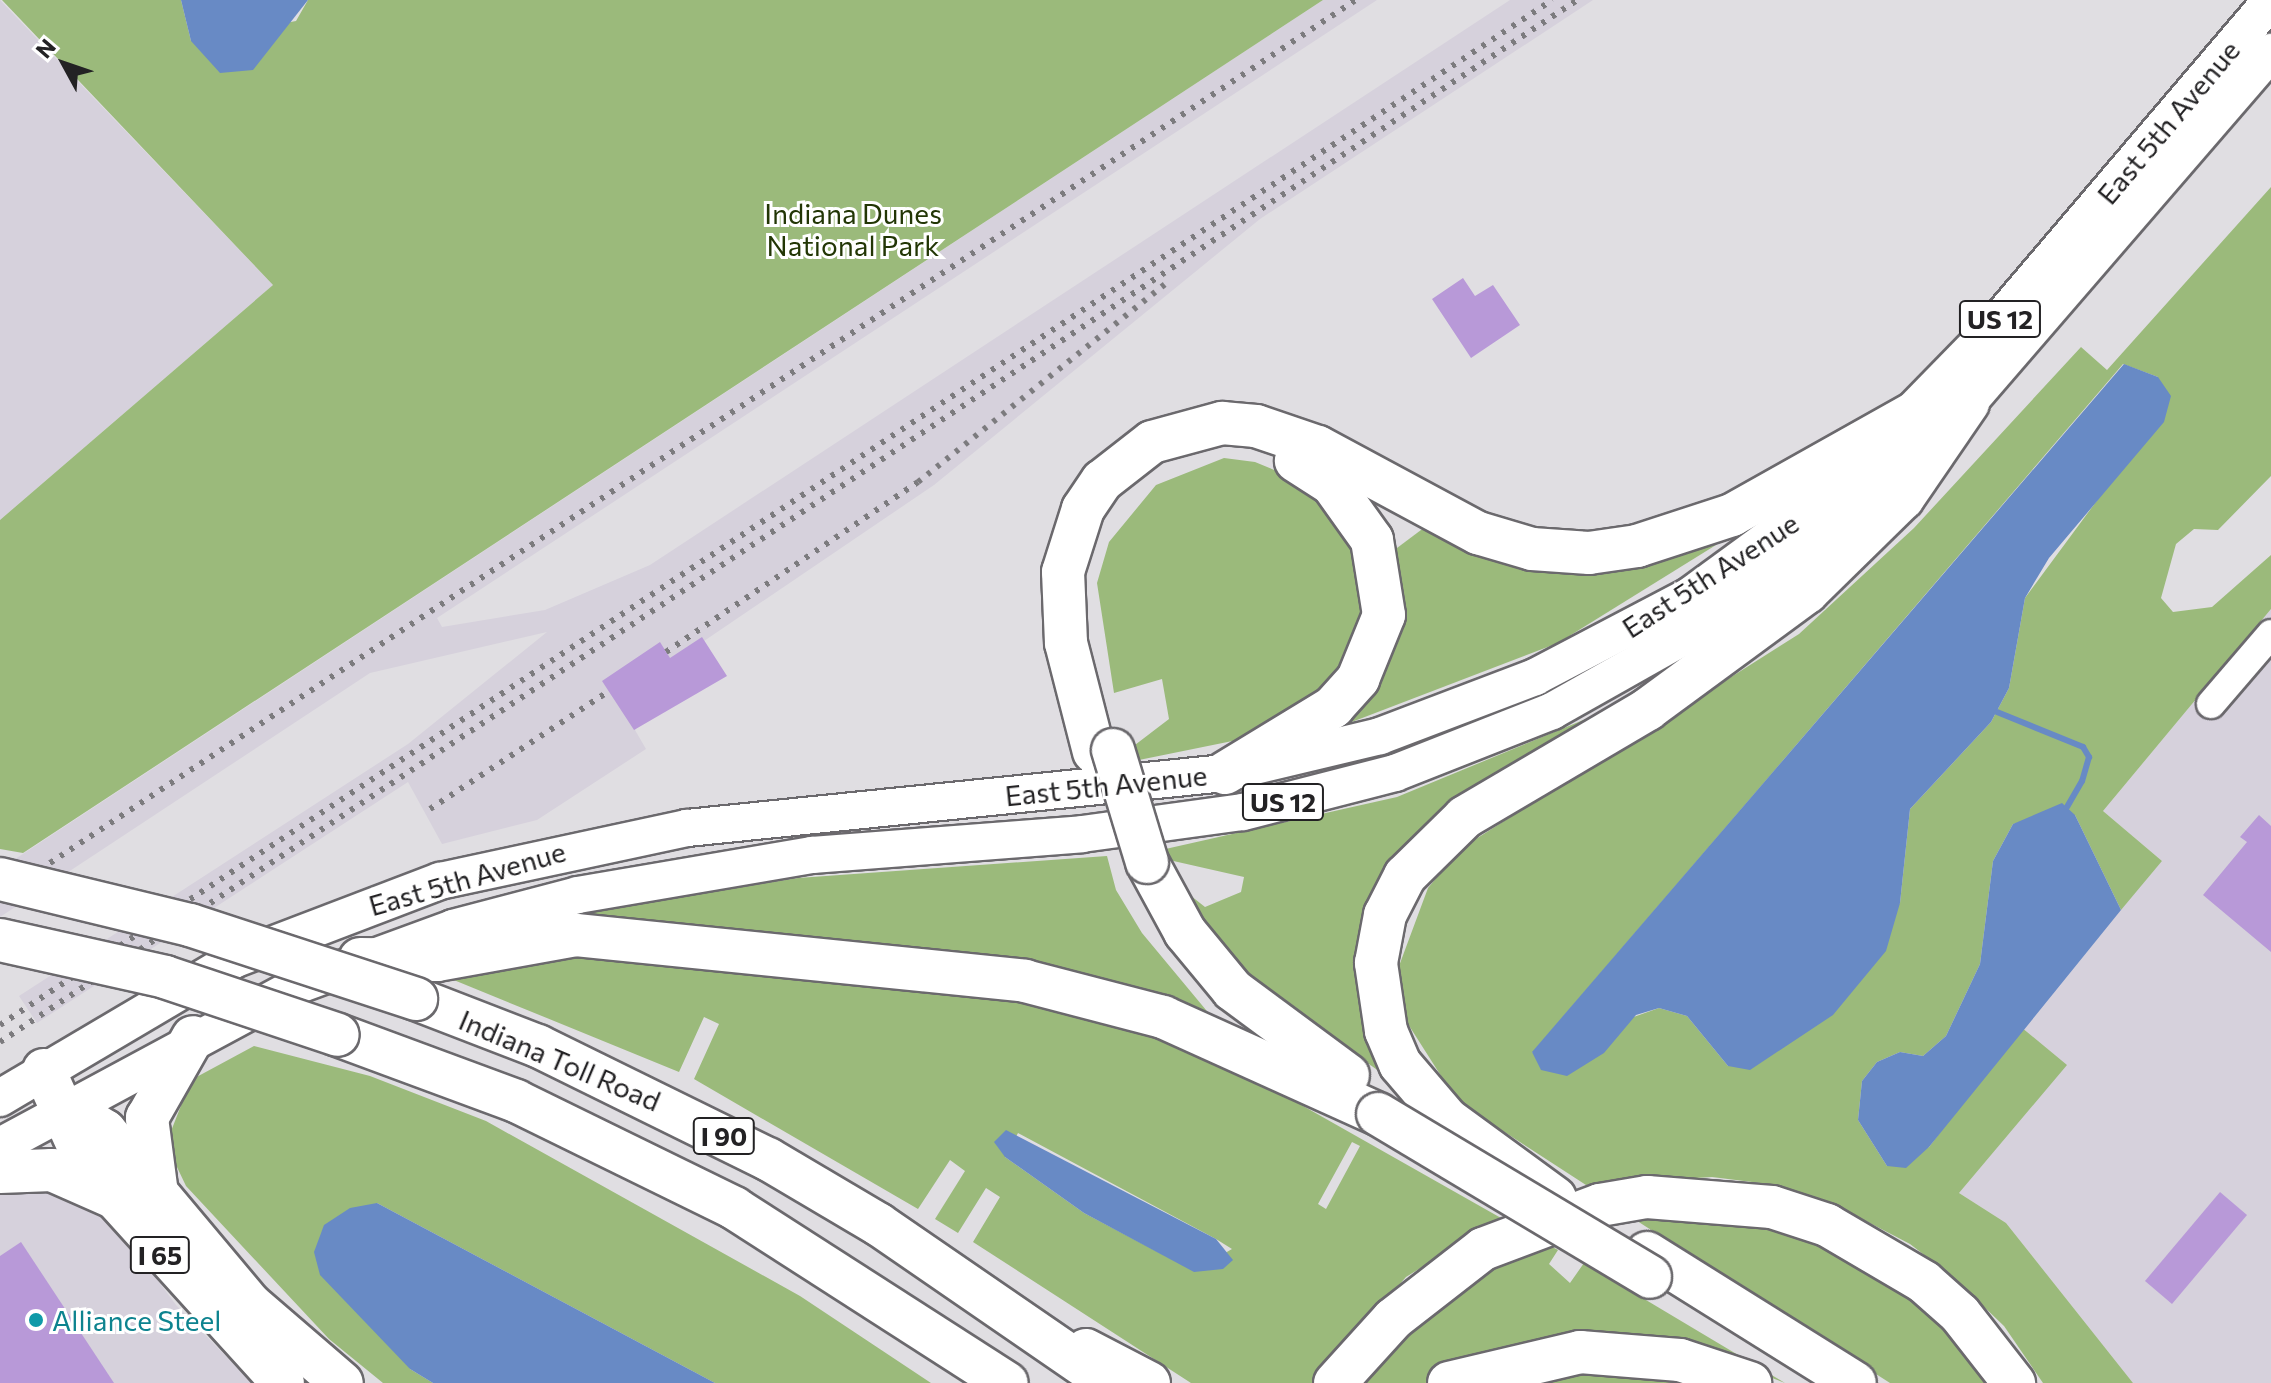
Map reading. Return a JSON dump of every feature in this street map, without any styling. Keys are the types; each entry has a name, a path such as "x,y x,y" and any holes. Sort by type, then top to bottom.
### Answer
{"highway":[{"path":"1388,1092 1386,1031 1376,963 1385,915 1427,848 1726,657 1807,592 1903,498 1968,403"},
{"path":"1329,1087 1220,1005 1161,929 1066,643 1063,572 1083,509 1102,481 1152,442 1222,423 1256,426 1318,447 1478,533 1532,549 1589,553 1667,538 1732,515 1917,411"},
{"path":"1103,751 1085,636 1090,545 1119,494 1167,459 1195,449 1252,447 1307,465 1355,510 1383,577 1384,615 1358,679 1333,707 1225,773"},
{"path":"1138,863 1175,917 1233,990 1315,1056 1447,1119 1648,1265 1855,1383"},
{"name":"Indiana Toll Road","path":"0,879 190,925 416,999 538,1046 768,1159 1010,1314 1109,1383"},
{"path":"360,959 437,960 576,935 973,974 1163,1017 1329,1087 1388,1092 1819,1383"},
{"name":"Indiana Toll Road","path":"0,940 165,977 338,1035 516,1101 734,1208 837,1270 1007,1383"},
{"path":"158,1199 147,1118 193,1037"},
{"name":"I 65","path":"44,1070 66,1107 80,1150 115,1198 283,1383"},
{"name":"I 65","path":"66,1107 105,1131 158,1199 250,1304 342,1383"},
{"path":"0,1172 52,1170 115,1198"},
{"path":"1335,1383 1393,1319 1483,1249 1600,1205 1647,1197 1772,1207 1839,1231 1951,1306 2014,1383"},
{"path":"837,1270 912,1344 965,1383"},
{"path":"1010,1314 1149,1383"},
{"path":"1449,1383 1528,1359 1580,1352 1680,1360 1750,1383"}],"main road":[{"name":"East 5th Avenue","path":"0,1098 233,960 440,881 687,828 1225,773 1393,731 1623,634 1764,546 1917,411 2271,1"},
{"name":"East 5th Avenue","path":"0,1146 193,1037 360,959 550,902 689,873 1174,824 1395,773 1552,711 1719,617 1857,511 1968,403 2271,52"}],"street":[{"path":"2211,704 2271,634"}],"shaded area":[{"path":"0,0 273,285 0,520"},
{"path":"1323,0 1377,0 437,618 442,627 545,610 650,565 1510,0 1593,0 1260,219 934,485 704,641 635,730 646,749 537,820 442,844 408,782 37,1023 19,996 408,744 547,632 370,673 0,917 0,869"},
{"path":"2271,609 2271,1383 2133,1383 2006,1223 1959,1193 2066,1065 2021,1027 2162,861 2103,811"},
{"path":"33,1182 110,1216 176,1305 252,1383 0,1383 0,1191"}],"green space":[{"name":"Indiana Dunes National Park","path":"2,0 181,0 191,41 296,21 308,0 1323,0 23,853 0,849 0,520 273,285"},
{"path":"2271,187 2271,476 2218,530 2194,529 2176,544 2161,598 2173,612 2212,607 2271,555 2271,609 2103,811 2162,861 2121,910 2075,815 2013,824 1993,861 1980,964 1946,1036 1923,1056 1900,1052 1877,1062 1862,1081 1858,1120 1887,1166 1929,1147 2021,1027 2067,1065 1959,1193 2006,1223 2133,1383 2043,1383 2004,1326 1954,1278 1910,1244 1843,1209 1768,1184 1712,1177 1586,1185 1457,1101 1408,1024 1399,966 1428,888 1460,849 1799,634 1914,528 2081,347 2107,370","holes":["2123,364 2158,377 2104,491 2025,598 2009,688 1991,722 1910,809 1900,903 1728,1066 1687,1016 1659,1008 1532,1053"]},
{"path":"1224,458 1255,462 1315,487 1354,539 1370,603 1348,670 1262,735 1134,761 1131,748 1169,719 1162,679 1114,693 1097,583 1109,542 1156,485"},
{"path":"1425,527 1716,545 1558,643 1323,733 1393,551"},
{"path":"1693,660 1380,908 1397,1084 1248,978 1212,938 1186,892 1205,907 1241,892 1244,877 1169,860 1161,850 1397,797 1593,716"},
{"path":"1107,856 1116,890 1142,933 1211,1016 577,921 583,913 798,878"},
{"path":"576,954 1027,999 1197,1046 1501,1218 1406,1277 1312,1383 1191,1383 973,1242 1000,1197 986,1188 958,1233 935,1219 965,1171 950,1160 918,1209 694,1079 719,1024 704,1017 679,1072 444,976","holes":["1018,1133 1216,1239 1232,1249 1194,1271 1084,1213 1005,1157","1352,1142 1360,1146 1326,1209 1318,1204"]},
{"path":"254,1046 370,1076 486,1121 800,1296 931,1383 715,1383 377,1203 410,1369 433,1383 383,1383 329,1339 186,1186 166,1144 191,1080"},
{"path":"1620,1210 1774,1219 1912,1283 2002,1383 1890,1383"},
{"path":"1537,1239 1558,1250 1549,1264 1570,1283 1584,1263 1785,1383 1706,1353 1425,1383 1354,1383 1410,1319"},
{"path":"1568,1371 1703,1383 1502,1383"}],"water":[{"path":"181,0 308,0 253,70 220,73 191,41"},
{"path":"2124,364 2158,377 2171,396 2164,422 2049,558 2025,598 2009,688 1991,722 1910,809 1900,903 1886,951 1833,1015 1750,1070 1728,1066 1687,1016 1659,1008 1636,1015 1604,1053 1567,1076 1541,1070 1532,1052"},
{"path":"2062,803 2075,815 2121,910 1929,1147 1906,1168 1887,1166 1858,1120 1862,1081 1877,1062 1900,1052 1923,1056 1946,1036 1980,964 1993,861 2013,824"},
{"path":"1006,1130 1216,1239 1233,1260 1223,1269 1194,1272 1084,1213 1005,1157 994,1142"},
{"path":"377,1203 715,1383 433,1383 410,1369 320,1275 314,1252 324,1225 350,1208"}],"building":[{"path":"1463,278 1475,296 1493,285 1520,325 1471,358 1432,299"},
{"path":"702,637 727,676 634,730 602,681 660,642 670,658"},
{"path":"2259,815 2271,826 2271,952 2203,895 2247,842 2240,837"},
{"path":"2220,1192 2247,1215 2172,1304 2145,1281"},
{"name":"Alliance Steel","path":"21,1242 114,1383 0,1383 0,1256"}],"waterway":[{"path":"1997,712 2083,747 2089,757 2082,781 2067,807"}],"railway":[{"path":"0,896 1356,0"},
{"path":"0,1025 1552,0"},
{"path":"0,1042 1577,0"},
{"path":"666,652 918,482 1165,284"},
{"path":"430,809 609,691"}],"place":[{"name":"Alliance Steel","path":"36,1320"}]}
